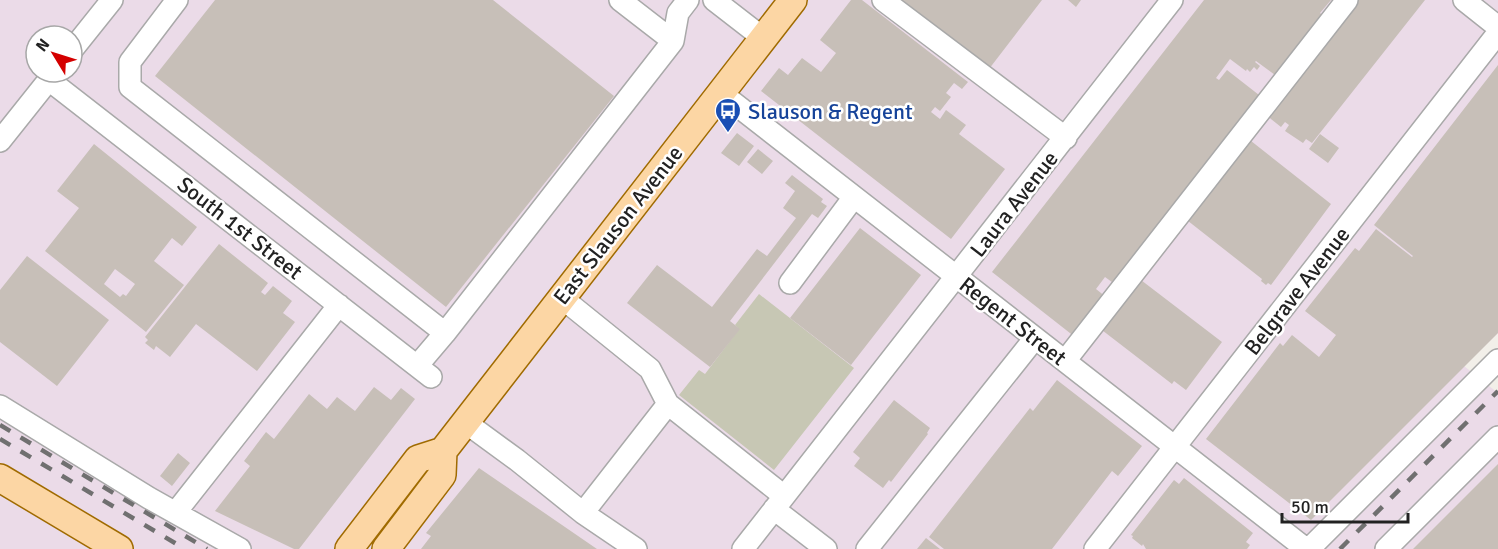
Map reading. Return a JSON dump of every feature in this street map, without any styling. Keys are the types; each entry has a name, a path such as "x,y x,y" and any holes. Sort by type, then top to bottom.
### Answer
{"main road":[{"name":"East Slauson Avenue","path":"386,549 442,475 443,451 794,0"},
{"path":"349,549 418,459 443,451"},
{"path":"0,478 119,549"}],"street":[{"path":"84,35 112,0"},
{"path":"177,0 130,62 130,87 445,333 673,41 678,13 688,0"},
{"path":"620,0 673,41"},
{"path":"714,0 764,38"},
{"path":"883,0 1066,138"},
{"name":"Laura Avenue","path":"743,549 1172,0"},
{"path":"1065,361 1347,0"},
{"path":"1464,0 1498,27"},
{"name":"Belgrave Avenue","path":"1095,549 1498,33"},
{"path":"0,141 46,84"},
{"name":"South 1st Street","path":"62,84 424,372 445,333"},
{"name":"Regent Street","path":"721,93 1308,549"},
{"path":"790,283 854,197"},
{"path":"562,298 650,369 668,404 779,503 826,549"},
{"path":"176,512 339,305"},
{"path":"867,549 1035,338"},
{"path":"1308,549 1498,360"},
{"path":"583,513 668,404"},
{"path":"0,406 150,498 240,549"},
{"path":"465,422 583,513 636,549"},
{"path":"1386,549 1498,436"}],"shaded area":[{"path":"0,0 1498,0 1498,333 1464,366 1498,393 1498,549 0,549"},
{"path":"759,294 854,368 774,470 679,395 699,370 705,374 739,329 735,325"}],"building":[{"path":"215,0 493,0 614,96 446,307 155,76"},
{"path":"851,0 862,0 968,82 962,89 954,83 946,93 951,97 940,111 935,107 931,112 940,119 946,110 966,125 959,134 1005,169 951,239 761,91 779,68 788,75 802,58 821,72 836,53 820,40"},
{"path":"901,0 1042,0 989,69"},
{"path":"1068,0 1081,0 1076,7"},
{"path":"1204,0 1331,0 1320,13 1326,18 1279,78 1256,61 1260,66 1257,70 1254,67 1250,72 1230,59 1216,78 1219,80 1227,70 1259,95 1262,91 1266,94 1116,285 1105,277 1096,289 1106,297 1075,337 992,272"},
{"path":"1355,0 1425,0 1312,143 1306,139 1303,143 1285,131 1289,125 1285,122 1281,127 1266,115"},
{"path":"1498,65 1498,333 1311,520 1206,439 1280,343 1283,346 1292,335 1319,357 1336,335 1305,311 1355,248 1359,251 1376,229 1413,256 1374,225"},
{"path":"737,133 754,146 739,166 721,153"},
{"path":"1320,134 1339,148 1328,163 1309,149"},
{"path":"1246,137 1331,204 1271,285 1268,283 1266,285 1261,281 1262,279 1183,217"},
{"path":"94,144 197,227 182,246 172,238 154,261 184,285 146,332 45,251 79,208 57,191","holes":["115,269 135,284 126,296 123,294 120,297 104,284"]},
{"path":"758,149 773,161 762,174 747,162"},
{"path":"792,175 823,199 821,202 827,206 818,218 812,214 730,321 740,329 710,367 627,303 657,265 712,307 757,249 767,256 796,218 783,208 795,191 785,183"},
{"path":"860,228 921,275 851,365 790,318"},
{"path":"219,244 268,283 261,292 265,295 273,286 292,301 283,313 295,322 257,371 196,324 170,357 156,346 154,350 145,343 148,340 145,337"},
{"path":"27,256 109,320 57,386 0,342 0,290"},
{"path":"1137,277 1222,342 1186,390 1174,381 1172,384 1098,327"},
{"path":"1057,380 1142,446 1118,476 1112,471 1052,549 944,549 929,537 1030,408 1033,411"},
{"path":"374,387 391,400 401,388 415,399 299,549 294,549 215,511 250,466 244,461 266,432 274,439 309,394 327,409 337,397 355,411"},
{"path":"894,400 930,428 928,434 891,482 889,480 883,488 854,466 860,458 853,452"},
{"path":"178,453 190,463 172,486 160,476"},
{"path":"1498,464 1498,549 1413,549"},
{"path":"479,468 597,549 421,549 431,536 426,533"},
{"path":"1184,478 1253,533 1246,542 1250,545 1247,549 1146,549 1143,544 1142,546 1132,538 1131,535 1174,480 1179,484"},
{"path":"926,538 940,549 917,549"}],"railway":[{"path":"1340,549 1498,391"},
{"path":"0,425 207,549"},
{"path":"0,439 185,549"}],"place":[{"name":"Slauson & Regent","path":"728,134"}]}
